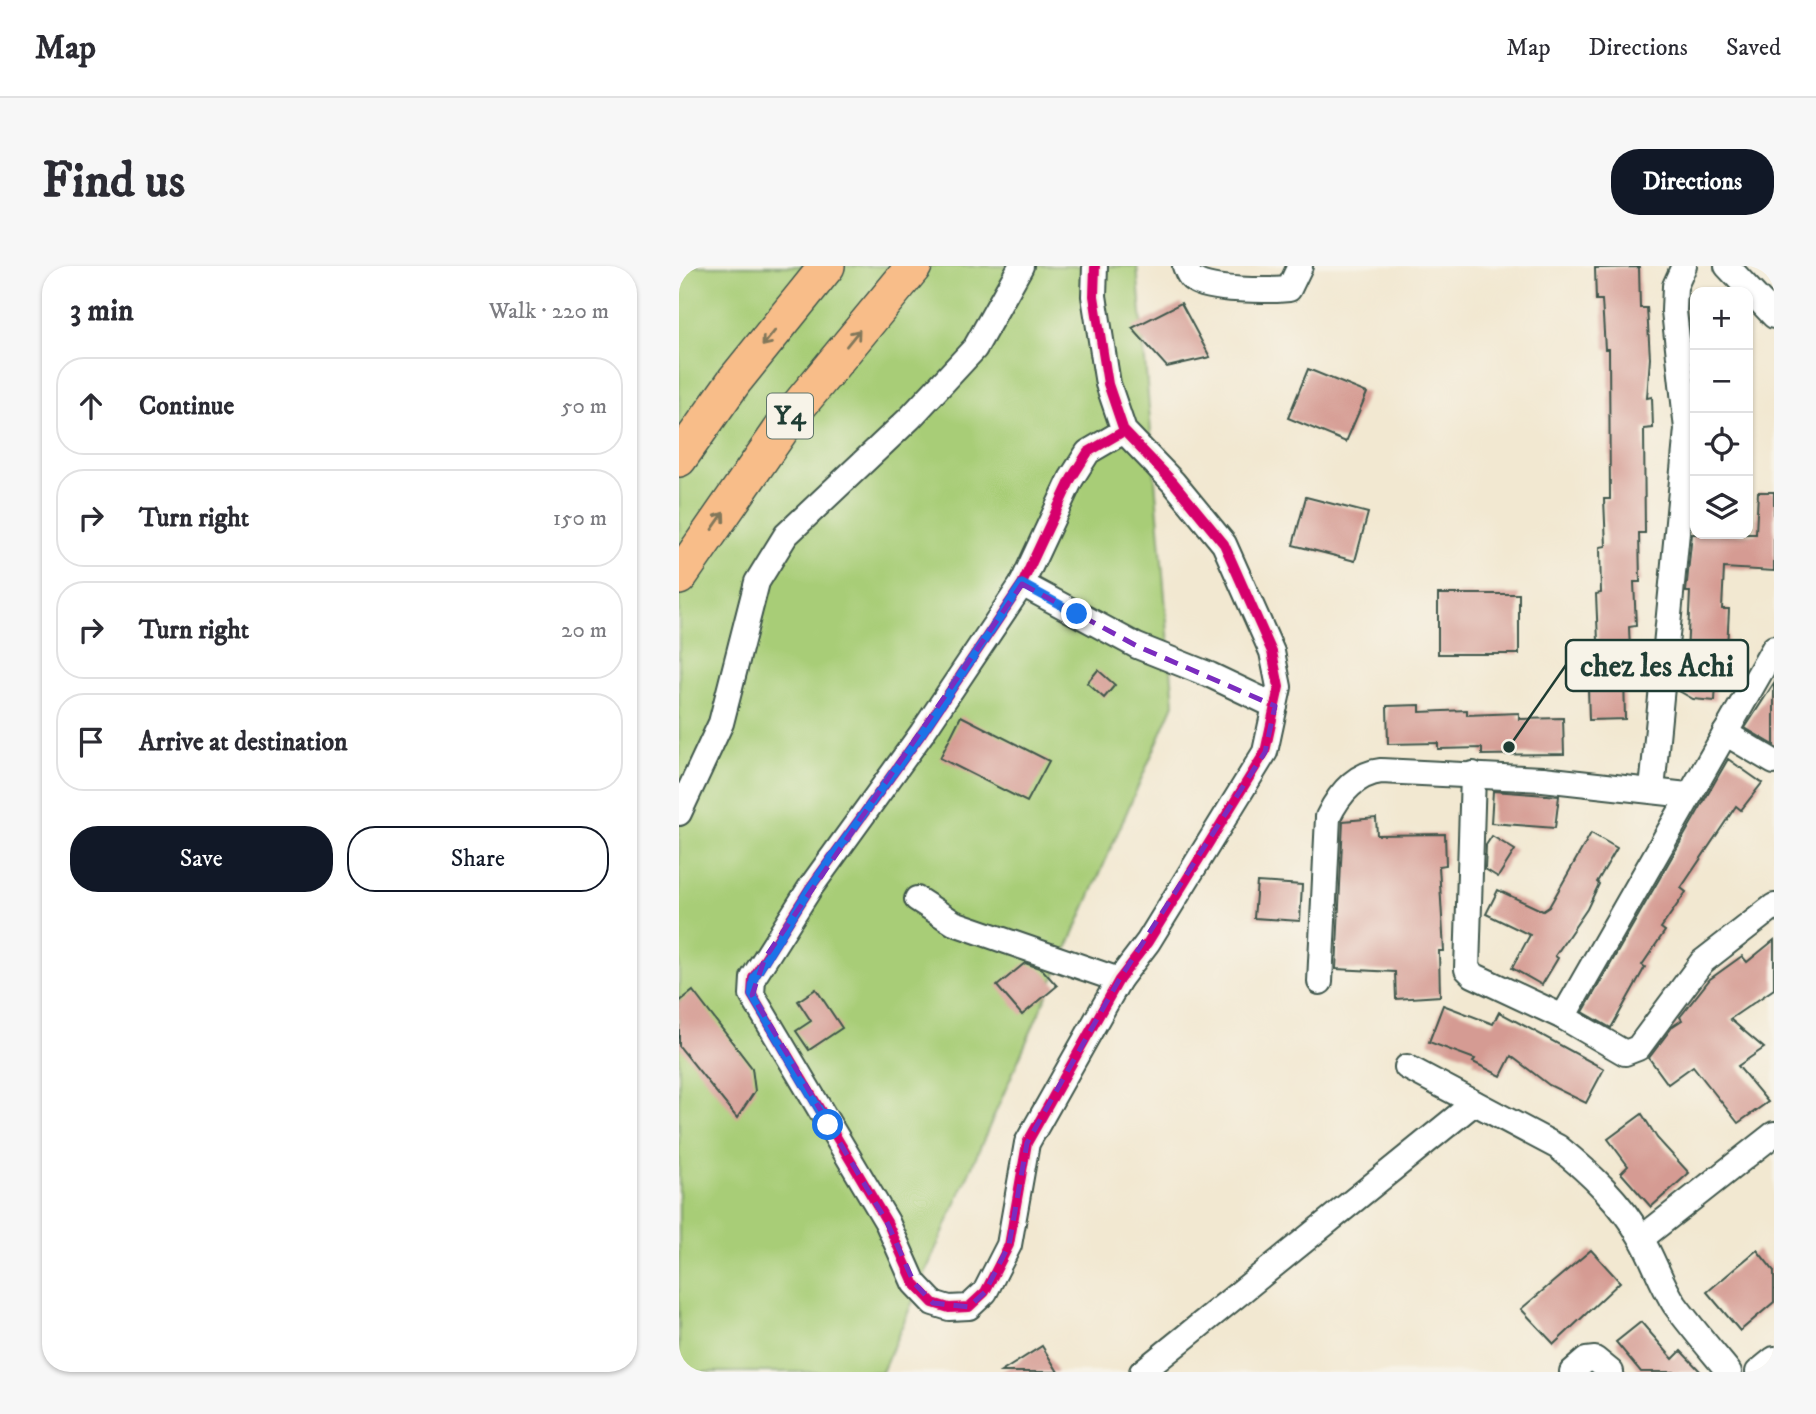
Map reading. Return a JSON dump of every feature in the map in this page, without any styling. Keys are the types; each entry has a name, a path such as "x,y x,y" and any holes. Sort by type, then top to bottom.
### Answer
{"highway":[{"name":"Y4","path":"679,459 735,380 827,266"},
{"name":"Y4","path":"679,577 792,414 914,266"}],"street":[{"path":"679,813 721,723 757,582 786,535 911,418 975,348 1021,266"},
{"path":"1095,266 1094,296 1108,384 1124,431 1173,482 1224,544 1272,652 1279,687 1265,752 1148,942 1119,980 1027,1143 1009,1245 985,1292 969,1307 949,1308 933,1303 914,1283 887,1223 752,995 754,978 810,888 922,733 1022,584 1071,480 1088,452 1124,431"},
{"path":"1185,266 1192,279 1205,285 1275,290 1289,289 1300,266"},
{"path":"1652,790 1687,429 1674,311 1675,286 1684,266"},
{"path":"1727,266 1774,316"},
{"path":"1022,584 1137,646 1210,675 1275,706"},
{"path":"1563,1017 1774,648"},
{"path":"1725,733 1774,762"},
{"path":"1320,982 1326,830 1335,803 1366,773 1473,774 1652,790 1687,796"},
{"path":"1473,774 1467,969 1473,975 1563,1017 1625,1053 1633,1053 1702,962 1774,906"},
{"path":"917,899 954,923 1119,980"},
{"path":"1407,1067 1559,1147 1617,1202 1642,1238 1658,1277 1675,1304 1729,1372"},
{"path":"1142,1372 1474,1103"},
{"path":"1642,1238 1774,1134"},
{"path":"1572,1372 1586,1360 1595,1359 1611,1372"},
{"path":"1758,1372 1774,1359"}],"highlighted area":[{"path":"1022,584 1137,646 1275,706 1265,752 1119,980 1027,1143 1009,1245 985,1292 969,1307 933,1303 914,1283 887,1222 752,995 765,958"}],"green space":[{"path":"679,266 1137,266 1174,704 882,1372 679,1372"}],"building":[{"path":"1639,267 1640,308 1647,308 1650,358 1647,398 1652,397 1653,428 1644,429 1645,533 1639,533 1640,582 1634,582 1636,626 1629,627 1631,674 1624,675 1625,719 1589,720 1588,688 1594,688 1592,642 1598,641 1596,594 1601,593 1600,547 1606,546 1604,499 1610,499 1609,349 1605,349 1602,300 1596,300 1595,268"},
{"path":"1181,303 1210,357 1167,367 1132,328"},
{"path":"1308,369 1367,393 1346,442 1288,418"},
{"path":"1758,492 1774,492 1774,571 1724,568 1722,609 1729,609 1727,649 1718,648 1715,701 1693,699 1679,691 1681,655 1687,655 1690,592 1686,592 1691,539 1753,539 1753,534 1756,534"},
{"path":"1306,497 1368,513 1355,561 1293,545"},
{"path":"1438,594 1519,594 1519,654 1438,654"},
{"path":"1098,670 1115,685 1104,698 1087,683"},
{"path":"1774,683 1774,745 1745,728"},
{"path":"1420,705 1420,712 1467,710 1467,715 1519,713 1519,719 1563,718 1564,754 1482,755 1482,748 1438,749 1438,743 1388,744 1387,706"},
{"path":"961,716 1049,761 1027,802 940,758"},
{"path":"1728,759 1762,783 1741,810 1736,806 1681,888 1686,892 1661,928 1665,931 1642,965 1645,967 1611,1028 1583,1012"},
{"path":"1493,791 1559,796 1555,828 1491,823"},
{"path":"1376,818 1377,835 1445,834 1446,865 1439,866 1444,951 1439,951 1440,996 1396,999 1395,972 1336,969 1343,821"},
{"path":"1591,833 1617,848 1597,882 1599,884 1587,909 1555,956 1558,958 1542,985 1512,968 1530,935 1486,914 1498,890 1543,911 1549,907"},
{"path":"1492,836 1515,850 1498,877 1485,869 1486,845"},
{"path":"1257,882 1302,885 1300,921 1254,918"},
{"path":"1774,940 1774,989 1730,1019 1764,1048 1738,1066 1768,1102 1738,1123 1693,1066 1668,1084 1649,1058 1673,1026 1682,1020 1680,1017 1710,979 1742,956 1747,962"},
{"path":"1025,963 1042,969 1057,986 1022,1015 997,986"},
{"path":"816,989 842,1028 809,1050 796,1031 811,1021 798,1001"},
{"path":"693,991 752,1068 755,1091 737,1118 679,1046 679,1002"},
{"path":"1443,1005 1493,1024 1499,1012 1604,1069 1586,1103 1549,1085 1511,1056 1501,1076 1473,1062 1475,1059 1429,1042"},
{"path":"1642,1114 1657,1138 1689,1173 1651,1207 1621,1173 1628,1166 1608,1139"},
{"path":"1591,1250 1620,1282 1554,1344 1521,1309"},
{"path":"1757,1250 1774,1271 1774,1302 1740,1331 1707,1292"},
{"path":"1641,1322 1673,1359 1681,1351 1701,1372 1641,1372 1616,1342"},
{"path":"1042,1346 1058,1372 1001,1372"}],"cycle path":[{"path":"1095,266 1094,296 1108,384 1124,431 1173,482 1224,544 1272,652 1279,687 1265,752 1148,942 1119,980 1027,1143 1009,1245 985,1292 969,1307 949,1308 933,1303 914,1283 887,1222 752,995 753,978 810,888 922,733 1022,584 1071,479 1088,452 1124,431"}],"place":[{"name":"chez les Achi","path":"1509,747"}],"route":[{"path":"828,1125 752,995 754,978 810,888 922,733 1022,584 1077,614"}]}
